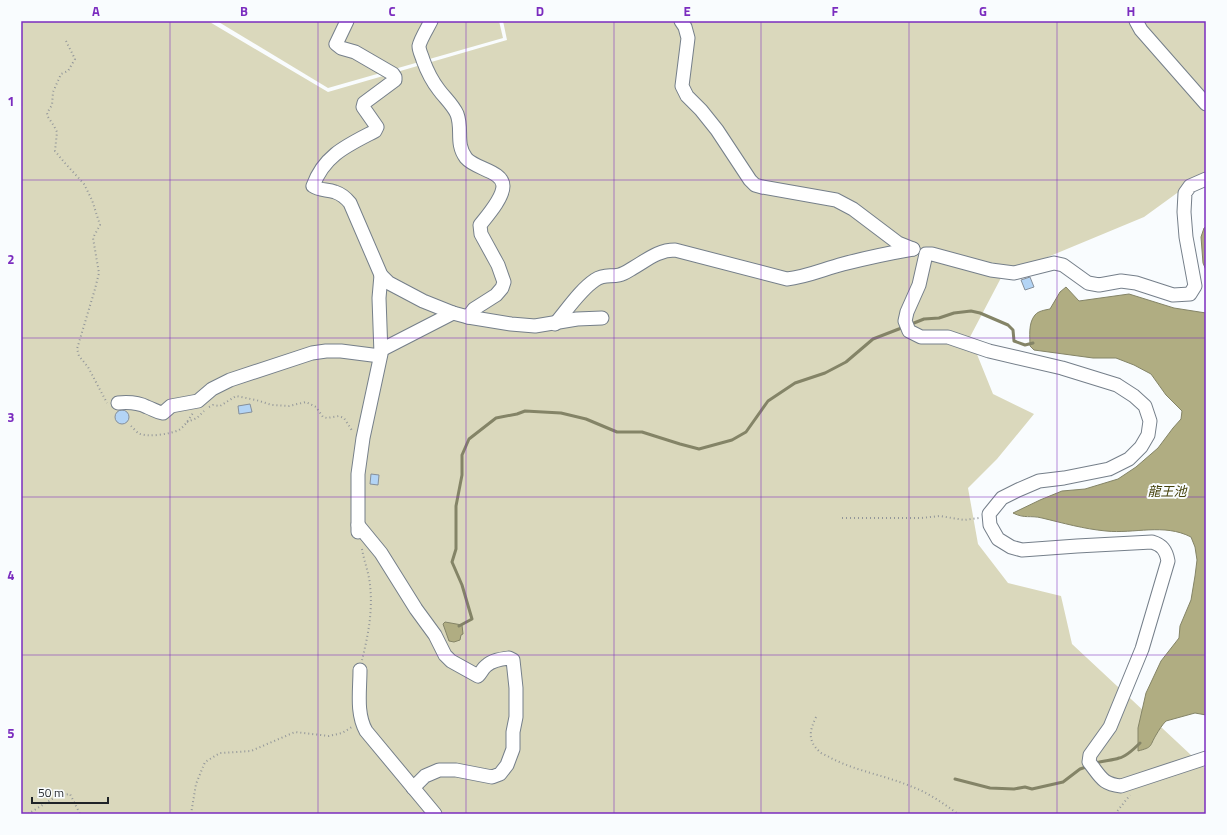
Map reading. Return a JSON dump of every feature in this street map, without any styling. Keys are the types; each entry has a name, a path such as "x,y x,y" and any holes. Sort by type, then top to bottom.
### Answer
{"street":[{"path":"347,21 336,44 340,48 355,52 393,74 395,80 364,103 363,107 378,128 338,151 316,176 313,186 317,189 334,192 344,196 350,203 381,275 389,283 416,297 453,313 468,317 529,325 555,324 577,319 602,318"},
{"path":"431,21 419,45 421,54 428,71 438,88 454,108 458,116 460,147 468,160 476,166 501,178 503,185 500,197 480,225 481,234 498,265 504,282 502,288 496,295 474,308 468,317"},
{"path":"681,21 685,27 688,38 682,86 687,96 701,110 717,130 750,180 755,185 836,200 853,209 898,243 926,254 932,254 991,270 1014,273 1054,264 1063,265 1088,283 1099,285 1121,281 1136,283 1174,295 1190,294 1195,286 1186,237 1184,212 1186,193 1190,186 1206,179"},
{"path":"1136,21 1141,30 1206,104"},
{"path":"555,324 583,291 595,280 606,275 618,275 625,273 665,250 675,250 787,279 801,277 850,262 913,249"},
{"path":"926,254 919,285 907,312 905,321 910,330 921,337 948,337 989,351 1062,368 1117,385 1134,396 1145,406 1150,420 1148,435 1141,447 1129,459 1109,470 1039,482 1018,490 1002,498 989,514 990,525 998,539 1011,547 1022,550 1152,542 1160,545 1167,553 1168,561 1142,649 1110,727 1090,755 1089,762 1102,779 1109,785 1121,786 1206,758"},
{"path":"381,275 379,298 381,353 363,438 358,474 358,530 382,553 416,609 435,635 445,655 451,661 478,676 483,671 485,666 493,661 509,658 513,660 516,688 516,717 513,732 513,749 507,765 500,774 492,778 456,770 440,770 425,776 413,788"},
{"path":"118,403 132,402 148,407 156,412 163,413 171,406 198,401 212,389 230,380 312,353 341,351 381,353 453,313"},
{"path":"435,635 437,621"},
{"path":"360,670 361,722 366,731 435,814"}],"path":[{"path":"66,41 75,59 68,71 61,74 53,92 52,106 47,113 56,132 56,151 84,184 92,200 100,225 93,238 98,273 95,289 77,349 79,356 88,366 106,403 111,405 118,403"},
{"path":"187,422 197,418 213,405 220,406 236,396 272,405 289,406 306,402 316,407 323,417 327,418 338,416 344,418 355,434 363,438"},
{"path":"131,426 139,433 156,436 179,430 187,422 196,408 198,401"},
{"path":"842,518 921,518 940,516 964,520 989,517"},
{"path":"358,530 370,585 371,609 367,639 360,670"},
{"path":"816,717 811,729 811,740 819,751 836,761 854,768 911,786 941,802 958,814"},
{"path":"190,814 196,784 205,762 220,753 251,751 295,732 329,736 342,733 361,722"},
{"path":"28,814 57,796 70,794 80,814"}],"shaded area":[{"path":"21,21 208,21 328,92 507,40 503,21 1206,21 1206,172 1144,217 1002,276 970,337 993,394 1034,414 997,459 968,488 978,544 1008,583 1061,596 1072,644 1206,769 1206,814 21,814"},
{"path":"217,21 499,21 503,38 328,88"}],"water":[{"path":"1206,227 1206,270 1203,263 1201,237 1204,228"},
{"name":"龍王池","path":"1066,287 1079,301 1129,294 1174,308 1206,313 1206,715 1195,713 1166,721 1159,729 1150,746 1138,751 1138,728 1146,693 1161,661 1179,638 1180,626 1191,600 1197,560 1195,547 1191,537 1181,533 1160,530 1117,532 1098,530 1038,517 1021,516 1013,513 1062,491 1085,489 1118,479 1136,467 1158,448 1181,419 1182,411 1166,395 1151,374 1134,365 1116,358 1093,358 1034,350 1030,346 1030,330 1033,318 1038,313 1050,309 1060,292"},
{"path":"445,622 462,625 463,634 461,635 460,640 454,642 449,641 443,624"}],"building":[{"path":"1030,277 1034,287 1025,290 1021,280"},
{"path":"250,404 252,412 239,414 238,406"},
{"path":"119,410 125,410 129,414 129,420 125,424 119,424 115,420 115,414"},
{"path":"371,474 379,475 378,485 370,484"}],"waterway":[{"path":"909,325 924,319 939,318 954,313 971,311 980,313 1008,325 1013,330 1014,341 1025,345 1033,343"},
{"path":"459,626 472,619 462,585 452,562 456,549 456,506 462,475 462,455 469,439 496,418 525,411 561,413 586,419 617,432 642,432 699,449 732,440 746,432 768,401 795,383 825,373 846,362 873,339 904,327"},
{"path":"1094,764 1125,756 1140,743"},
{"path":"955,779 990,788 1014,789 1025,787 1032,789 1063,782 1080,769 1089,766"}]}
